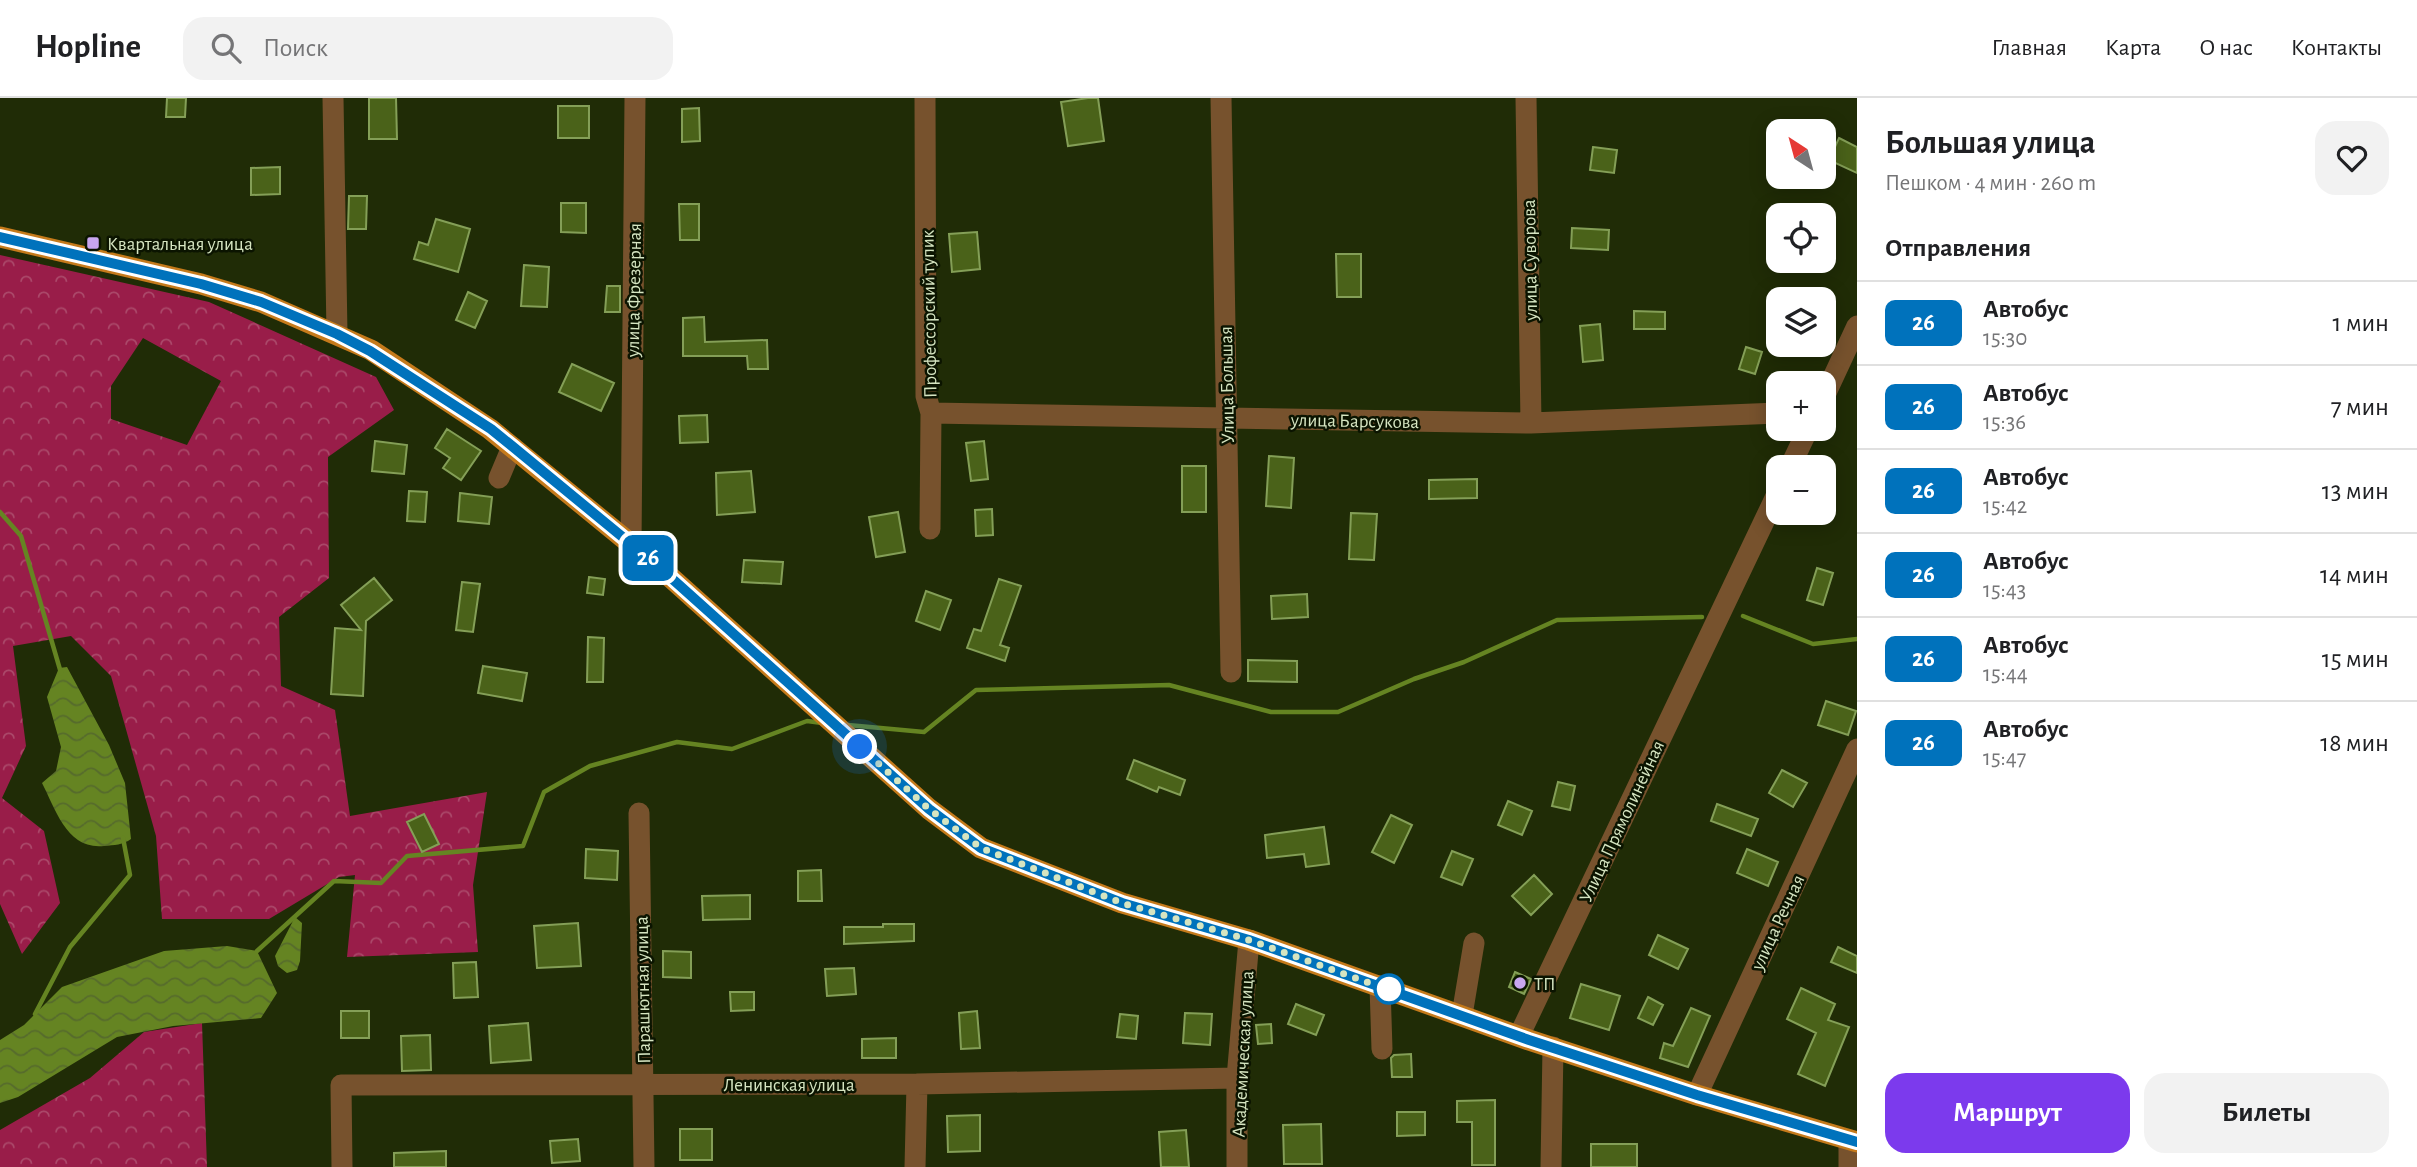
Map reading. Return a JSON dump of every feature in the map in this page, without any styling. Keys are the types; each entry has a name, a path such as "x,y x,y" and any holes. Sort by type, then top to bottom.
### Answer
{"main road":[{"path":"0,237 201,284 261,302 370,351 491,429 512,446 631,544 929,809 981,848 1122,903 1249,940 1519,1036 1697,1095 1853,1141"}],"street":[{"path":"333,98 337,334"},
{"name":"улица Фрезерная","path":"631,544 635,98"},
{"name":"Профессорский тупик","path":"925,98 926,396 931,413 930,529"},
{"name":"Улица Большая","path":"1220,98 1231,672"},
{"name":"улица Суворова","path":"1526,98 1531,423"},
{"path":"1836,372 1857,327"},
{"name":"улица Барсукова","path":"931,413 1531,423 1766,413"},
{"path":"499,478 512,446"},
{"name":"Улица Прямолинейная","path":"1519,1036 1766,518"},
{"name":"улица Речная","path":"1697,1095 1857,749"},
{"name":"Парашютная улица","path":"639,813 644,1167"},
{"name":"Академическая улица","path":"1237,1167 1237,1079 1249,940"},
{"path":"1462,1015 1474,943"},
{"path":"1380,986 1382,1048"},
{"path":"1551,1167 1553,1047"},
{"name":"Ленинская улица","path":"342,1167 341,1085 917,1084 1237,1079"},
{"path":"915,1167 917,1084"},
{"path":"1849,1167 1853,1141"}],"green space":[{"path":"0,255 209,302 376,377 394,410 328,457 329,578 279,617 281,686 335,710 350,816 487,792 473,885 478,952 347,957 355,875 339,877 269,919 162,919 156,836 111,676 71,636 13,646 26,746 2,798 44,831 60,903 22,954 0,904","holes":["143,338 221,381 187,445 111,419 111,386"]},
{"path":"202,1023 207,1167 0,1167 0,1130 90,1078 144,1032"}],"water":[{"path":"67,667 109,745 125,783 131,839 122,844 91,846 81,842 64,826 42,783 56,771 61,747 47,697 59,668"},
{"path":"295,917 302,923 300,961 297,970 287,973 278,966 275,956"},
{"path":"227,946 257,951 277,993 261,1018 173,1026 117,1037 18,1097 0,1103 0,1040 24,1025 62,987 164,951"}],"building":[{"path":"167,98 186,98 185,117 166,117"},
{"path":"369,98 396,98 397,139 369,139"},
{"path":"1098,98 1104,141 1068,146 1061,102"},
{"path":"558,106 589,106 589,138 558,138"},
{"path":"699,108 700,141 682,142 682,109"},
{"path":"1839,138 1857,147 1857,173 1836,163 1836,145"},
{"path":"1593,147 1617,150 1614,173 1590,170"},
{"path":"280,167 280,194 251,195 251,168"},
{"path":"349,196 367,196 366,229 348,229"},
{"path":"561,203 586,203 586,233 561,232"},
{"path":"679,204 699,204 699,240 680,240"},
{"path":"436,219 470,229 458,272 414,259 419,242 428,245"},
{"path":"1572,228 1609,230 1608,250 1571,248"},
{"path":"977,232 980,269 952,272 949,234"},
{"path":"1336,254 1361,254 1361,297 1337,297"},
{"path":"524,265 549,267 547,307 521,306"},
{"path":"607,286 620,286 620,312 605,312"},
{"path":"468,292 487,301 475,328 456,320"},
{"path":"1634,311 1665,312 1665,329 1634,329"},
{"path":"704,317 705,342 767,340 768,369 748,369 747,356 683,356 683,318"},
{"path":"1600,324 1603,360 1583,362 1580,326"},
{"path":"1746,347 1762,352 1755,374 1739,369"},
{"path":"572,364 614,383 601,411 559,392"},
{"path":"707,415 708,442 680,443 679,416"},
{"path":"447,429 481,451 461,480 443,468 450,458 435,448"},
{"path":"375,441 407,445 404,474 372,471"},
{"path":"984,441 988,479 971,481 966,443"},
{"path":"1269,456 1294,458 1291,508 1266,506"},
{"path":"1182,466 1206,466 1206,512 1182,512"},
{"path":"751,471 755,512 717,515 716,473"},
{"path":"1477,479 1477,498 1429,499 1429,480"},
{"path":"409,491 427,492 425,522 407,521"},
{"path":"460,493 492,497 489,524 458,521"},
{"path":"992,509 993,535 976,536 975,510"},
{"path":"898,512 905,552 876,557 869,517"},
{"path":"1351,513 1377,514 1374,560 1349,559"},
{"path":"744,560 783,562 781,584 742,582"},
{"path":"1817,568 1833,573 1823,605 1807,600"},
{"path":"589,577 605,579 603,595 587,593"},
{"path":"374,578 392,600 366,621 363,696 331,694 335,628 361,630 341,605"},
{"path":"999,579 1021,586 1000,645 1009,648 1005,661 967,648 974,629 981,631"},
{"path":"462,582 480,584 473,632 456,630"},
{"path":"926,591 951,600 940,630 916,621"},
{"path":"1307,594 1308,617 1272,619 1271,596"},
{"path":"588,637 604,638 603,682 587,682"},
{"path":"1248,660 1297,661 1297,682 1248,681"},
{"path":"483,666 527,673 522,701 478,693"},
{"path":"1826,701 1856,711 1848,735 1818,725"},
{"path":"1134,760 1185,780 1180,795 1159,787 1157,792 1127,779"},
{"path":"1782,770 1807,783 1793,807 1769,793"},
{"path":"1558,782 1575,786 1570,810 1552,806"},
{"path":"1508,801 1532,811 1522,835 1498,825"},
{"path":"1717,804 1758,819 1751,836 1711,821"},
{"path":"424,814 439,844 422,852 407,822"},
{"path":"1391,815 1412,825 1394,863 1372,852"},
{"path":"1324,827 1329,864 1306,867 1304,854 1267,858 1265,835"},
{"path":"586,849 618,851 617,880 585,878"},
{"path":"1747,849 1778,862 1768,886 1737,873"},
{"path":"1452,851 1473,859 1462,885 1441,877"},
{"path":"821,870 822,901 798,901 798,871"},
{"path":"1534,875 1552,894 1531,915 1512,896"},
{"path":"750,895 750,919 703,920 702,896"},
{"path":"578,923 581,966 537,968 534,926"},
{"path":"883,924 914,924 914,941 844,944 844,927 883,927"},
{"path":"1658,935 1688,949 1678,969 1649,955"},
{"path":"1838,947 1857,956 1857,973 1831,962"},
{"path":"663,951 691,952 691,978 663,977"},
{"path":"476,962 478,997 454,998 453,963"},
{"path":"854,968 856,994 827,996 825,969"},
{"name":"ТП","path":"1515,972 1531,979 1524,994 1509,987"},
{"path":"1581,984 1620,996 1609,1030 1570,1018"},
{"path":"1801,988 1835,1004 1828,1020 1849,1027 1825,1086 1798,1074 1816,1033 1787,1019"},
{"path":"730,992 754,992 754,1010 731,1011"},
{"path":"1648,997 1663,1005 1653,1025 1638,1018"},
{"path":"1296,1004 1324,1015 1316,1035 1288,1024"},
{"path":"1691,1008 1710,1016 1688,1067 1660,1058 1664,1043 1673,1046"},
{"path":"341,1011 369,1011 369,1038 341,1038"},
{"path":"977,1011 980,1048 961,1049 959,1013"},
{"path":"1185,1013 1212,1014 1210,1045 1183,1043"},
{"path":"1120,1014 1138,1016 1136,1039 1117,1037"},
{"path":"528,1023 531,1060 491,1063 489,1026"},
{"path":"1271,1024 1272,1043 1258,1044 1256,1025"},
{"path":"430,1035 431,1070 402,1071 401,1036"},
{"path":"896,1038 896,1058 862,1058 862,1039"},
{"path":"1411,1054 1412,1077 1392,1077 1391,1058 1394,1055"},
{"path":"1495,1100 1495,1165 1472,1165 1472,1122 1457,1122 1457,1101"},
{"path":"1397,1112 1425,1112 1425,1135 1397,1136"},
{"path":"980,1115 980,1151 948,1152 947,1116"},
{"path":"1321,1124 1322,1164 1284,1164 1283,1125"},
{"path":"680,1129 712,1129 712,1160 680,1160"},
{"path":"1186,1130 1189,1167 1161,1167 1159,1132"},
{"path":"578,1139 580,1161 552,1163 550,1141"},
{"path":"1591,1144 1637,1144 1637,1167 1591,1167"},
{"path":"446,1151 446,1167 394,1167 394,1153"}],"waterway":[{"path":"0,512 21,536 61,673"},
{"path":"1743,616 1813,644 1857,639"},
{"path":"848,725 924,732 976,690 1169,685 1271,712 1338,712 1414,679 1464,662 1557,620 1702,617"},
{"path":"257,951 334,881 381,883 407,856 523,846 544,792 590,766 677,742 732,749 807,721 822,723"},
{"path":"35,1014 70,947 130,875 123,838"}],"bus line":[{"name":"26","path":"0,237 201,284 261,302 370,351 491,429 512,446 659,567 929,809 981,848 1122,903 1249,940 1529,1040 1697,1095 1857,1142"}],"place":[{"name":"Квартальная улица","path":"93,243"},
{"name":"ТП","path":"1520,983"}],"route":[{"path":"860,747 929,809 981,848 1122,903 1249,940 1395,992 1389,989"}]}
